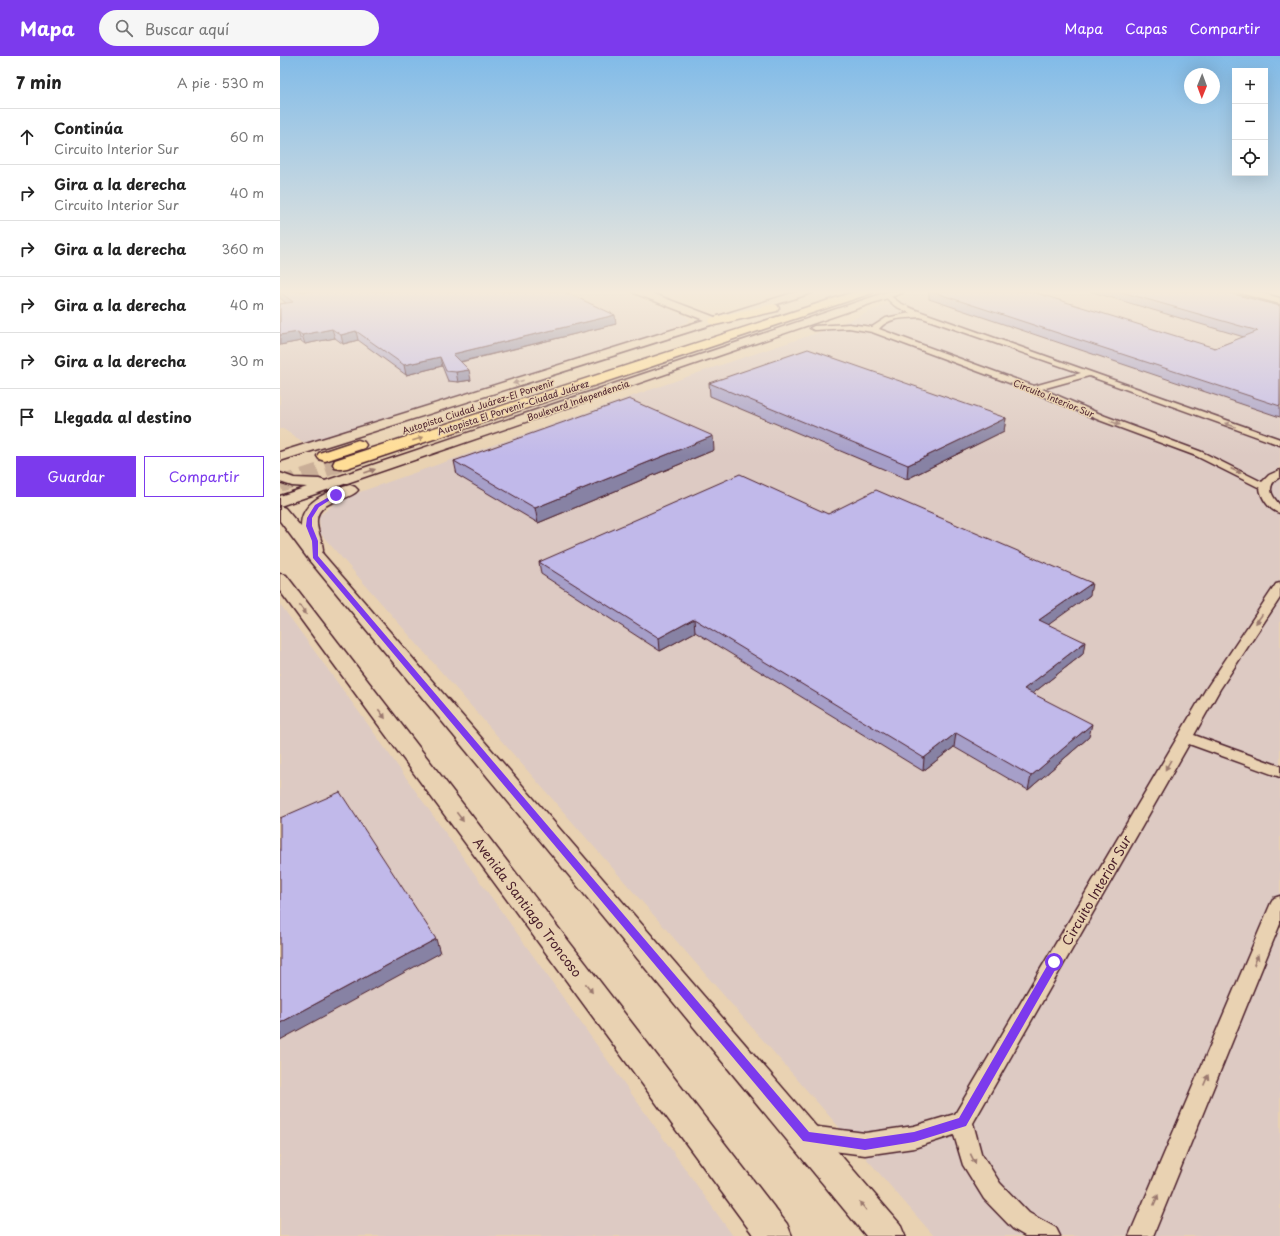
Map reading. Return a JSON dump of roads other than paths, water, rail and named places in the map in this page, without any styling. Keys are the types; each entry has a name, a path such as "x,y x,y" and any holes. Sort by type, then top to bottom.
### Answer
{"highway":[{"name":"Autopista Ciudad Juárez-El Porvenir","path":"322,450 649,346"},
{"name":"Autopista El Porvenir-Ciudad Juárez","path":"341,464 697,346"},
{"path":"681,365 721,346"}],"main road":[{"path":"280,458 305,450 322,450 639,346"},
{"name":"Boulevard Independencia","path":"280,501 737,346"},
{"path":"315,556 315,541 309,526 309,518 317,506 326,500 361,486 606,402 761,346"},
{"path":"454,443 606,402"},
{"path":"280,449 322,450"},
{"path":"280,469 305,450"},
{"path":"280,477 292,482 302,483 351,478"},
{"path":"280,511 315,556 888,1236"},
{"name":"Avenida Santiago Troncoso","path":"280,579 775,1236"}],"street":[{"name":"Circuito Interior Sur","path":"918,346 1034,389 1102,418 1199,454 1265,487"},
{"path":"1012,346 1280,442"},
{"path":"1034,389 1089,373"},
{"path":"1280,473 1269,479 1265,487 1266,495 1280,510"},
{"name":"Circuito Interior Sur","path":"962,1122 1212,689 1280,587"},
{"path":"1185,737 1280,772"},
{"path":"1141,1236 1280,903"},
{"path":"806,1137 865,1144 914,1137 962,1122 971,1157 992,1191 1021,1221 1048,1236"}],"tunnel":[{"path":"280,484 341,464"}]}
